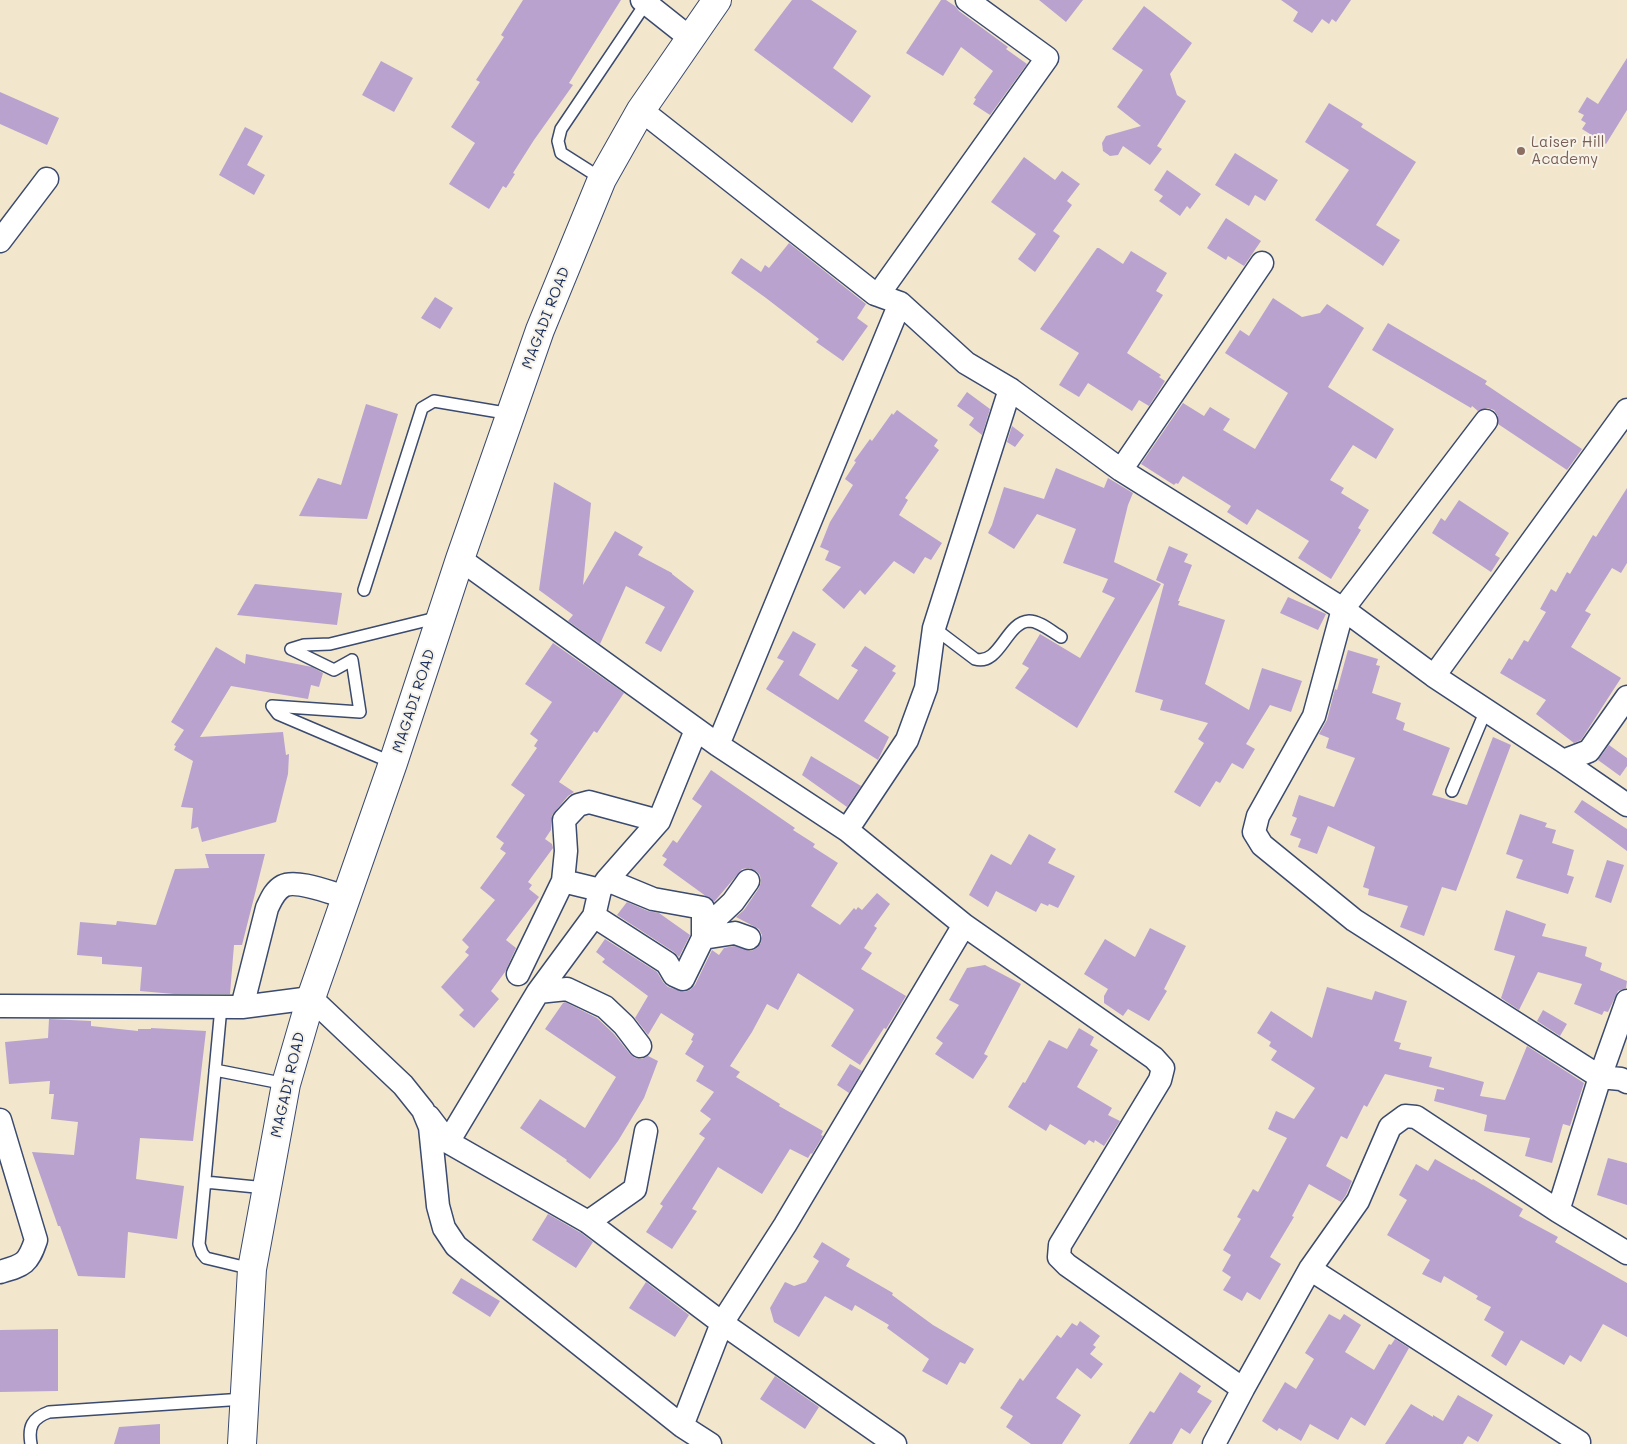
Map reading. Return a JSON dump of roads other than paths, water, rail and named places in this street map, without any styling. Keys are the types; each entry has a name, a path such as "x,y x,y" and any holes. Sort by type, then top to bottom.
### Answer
{"highway":[{"name":"MAGADI ROAD","path":"242,1444 252,1269 286,1084 311,998 540,330 602,179 641,110 717,0"}],"street":[{"path":"878,295 1047,58 967,0"},
{"path":"644,1 690,38"},
{"path":"641,110 878,295 900,302 966,363 1010,389 1121,470 1343,609 1434,676 1563,760 1627,805"},
{"path":"0,241 47,179"},
{"path":"1121,470 1262,263"},
{"path":"718,745 900,302"},
{"path":"847,830 907,740 926,688 934,628 1010,389"},
{"path":"1434,676 1627,410"},
{"path":"1486,421 1343,609 1314,716 1258,816 1254,832 1262,845 1354,920 1600,1078 1621,1079 1627,1082"},
{"path":"460,559 696,730 847,830 964,925 1154,1058 1162,1068 1160,1080 1060,1245 1060,1256 1067,1265 1243,1389"},
{"path":"1563,760 1589,751 1627,697"},
{"path":"448,1142 538,992 594,916 603,885 659,821 696,730"},
{"path":"518,974 563,880 566,851 564,820 578,805 589,802 659,821"},
{"path":"563,880 603,885 653,899 703,908 703,938"},
{"path":"594,916 667,963 674,975 683,979 703,938 715,919 732,902 748,881"},
{"path":"231,1007 267,908 274,894 284,885 298,884 346,897"},
{"path":"682,1426 722,1323 785,1225 964,925"},
{"path":"703,938 735,933 749,938"},
{"path":"538,992 567,989 605,1007 624,1025 640,1046"},
{"path":"0,1006 231,1007 311,998 403,1085 448,1142 588,1222 722,1323 894,1444"},
{"path":"1558,1211 1600,1078 1627,1001"},
{"path":"423,1110 430,1127 438,1206 444,1228 456,1246 682,1426 710,1444"},
{"path":"1214,1444 1310,1269 1358,1201 1390,1127 1405,1116 1416,1116 1558,1211 1627,1253"},
{"path":"0,1120 36,1240 29,1259 16,1268 0,1272"},
{"path":"588,1222 635,1189 646,1131"},
{"path":"1310,1269 1578,1442"}],"lane":[{"path":"602,179 560,153 558,141 561,129 644,1"},
{"path":"364,590 422,408 434,401 511,414"},
{"path":"393,763 278,714 272,706 360,712 352,660 334,670 291,649 304,645 339,642 442,617"},
{"path":"934,628 975,659 981,661 988,660 1023,622 1030,621 1036,623 1061,637"},
{"path":"1452,791 1486,710"},
{"path":"231,1007 215,1070 199,1244 206,1258 252,1269"},
{"path":"215,1070 286,1084"},
{"path":"205,1182 266,1188"},
{"path":"31,1444 29,1433 31,1426 36,1419 49,1412 244,1399"}],"place":[{"name":"Laiser Hill Academy","path":"1521,151"}]}
